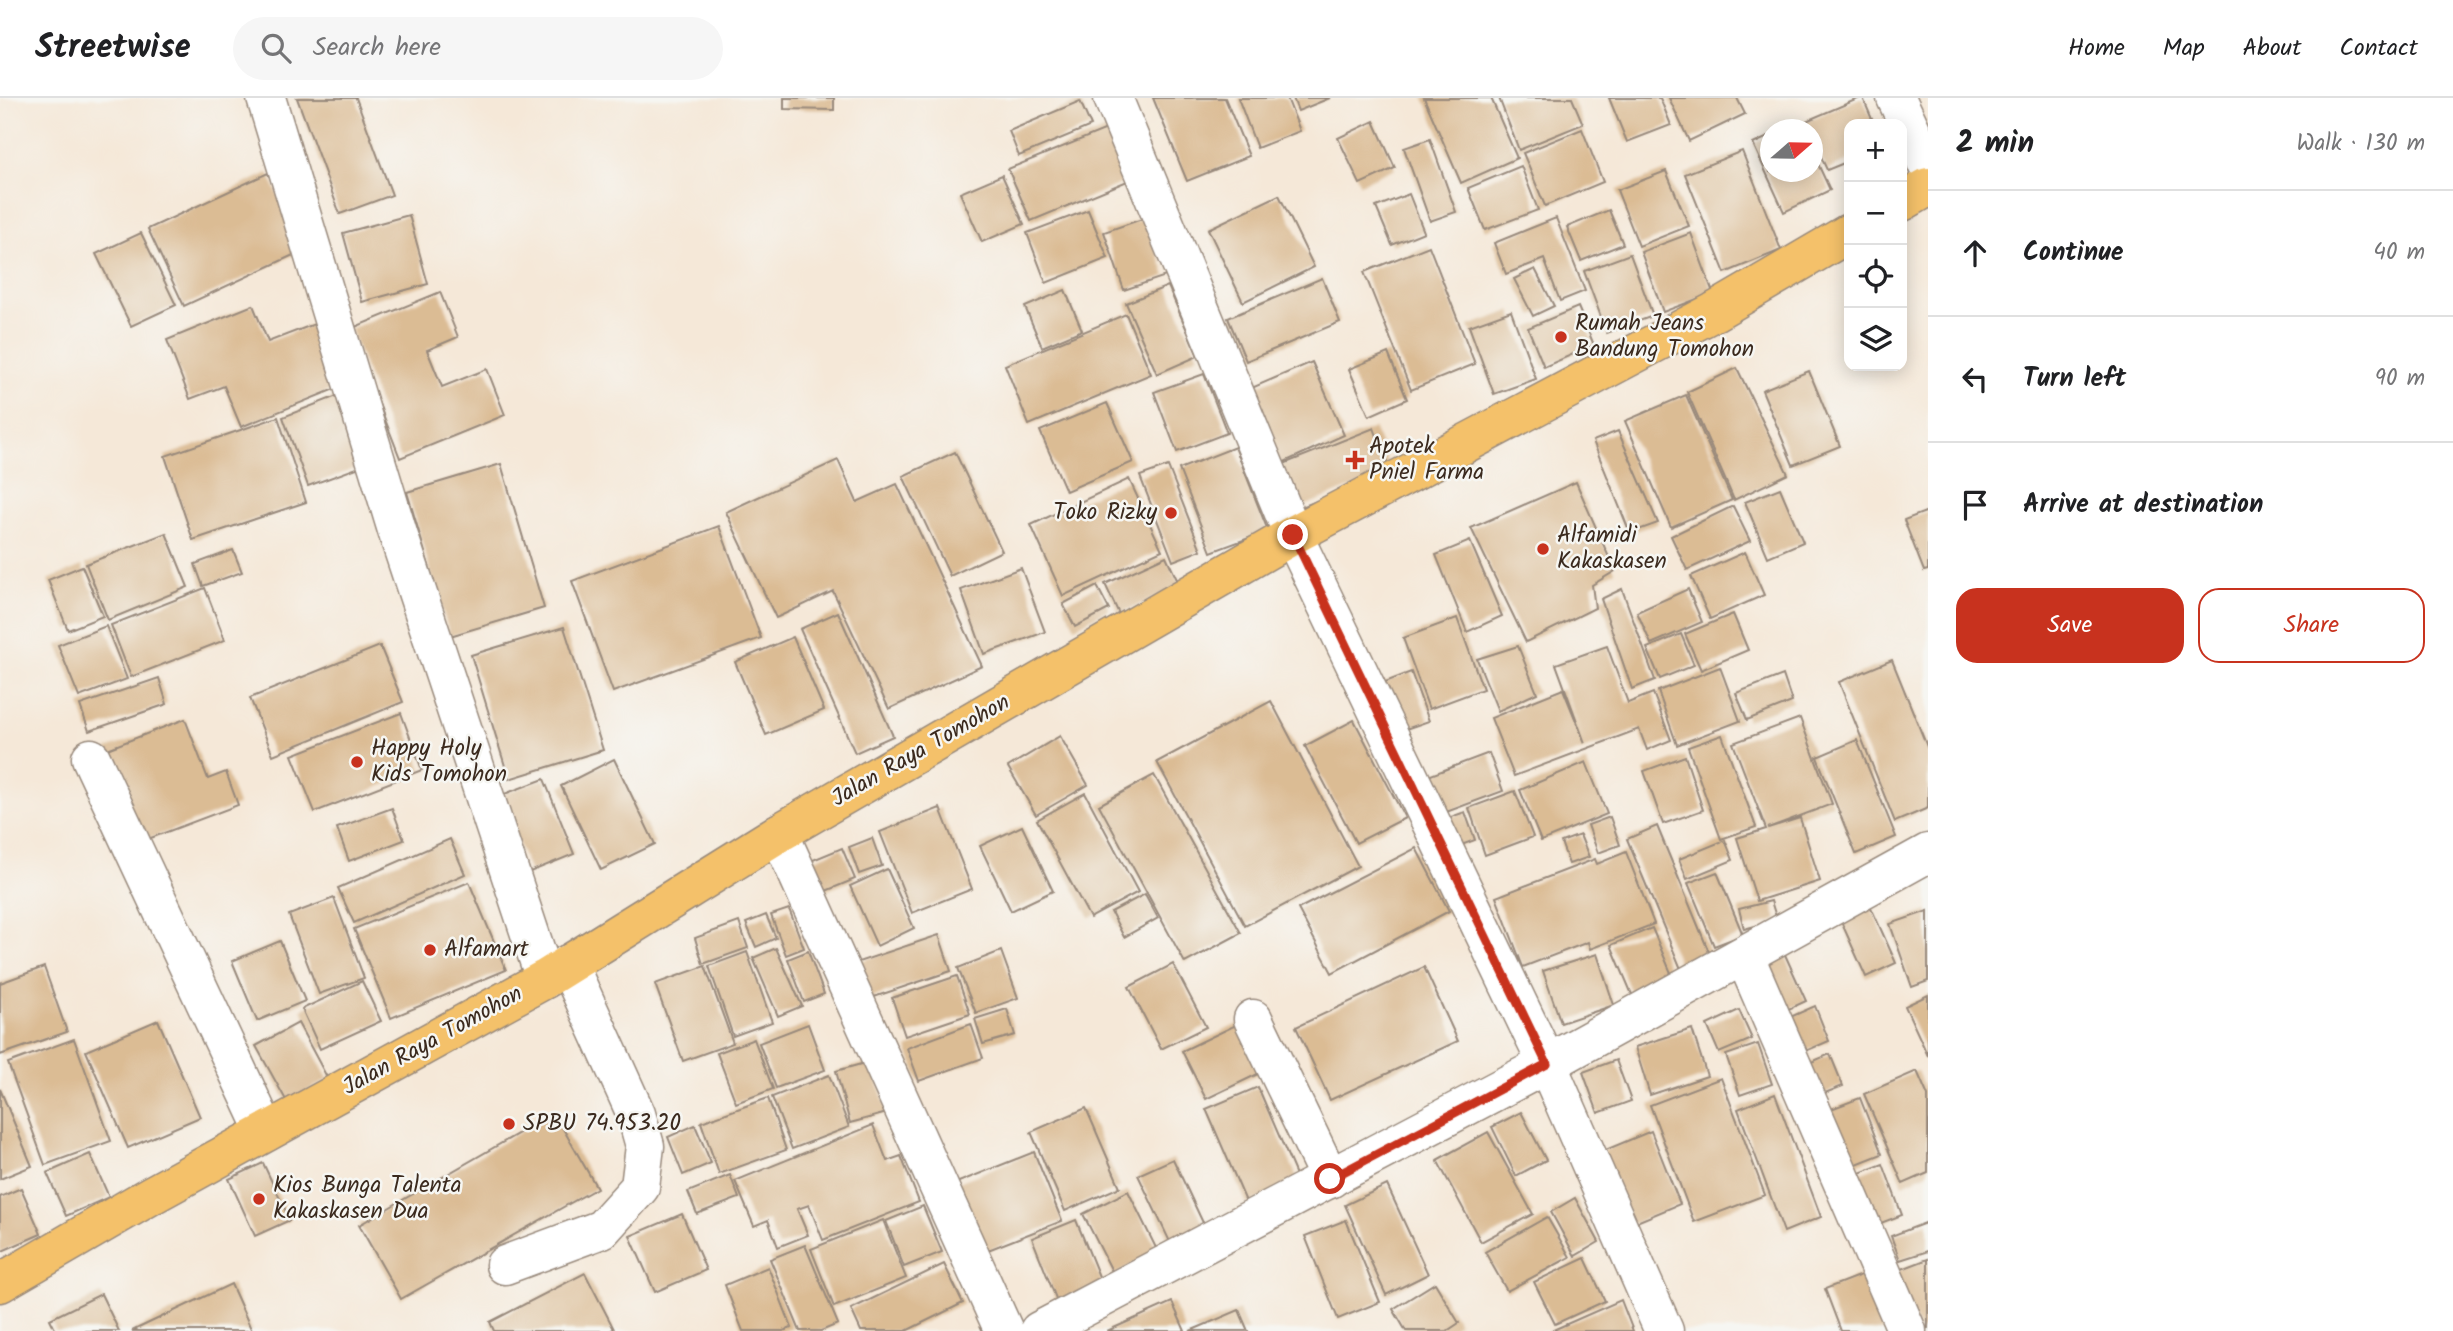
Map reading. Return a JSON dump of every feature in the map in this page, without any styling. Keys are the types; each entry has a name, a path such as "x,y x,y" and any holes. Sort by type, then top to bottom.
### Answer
{"highway":[{"path":"1907,199 1928,187"},
{"name":"Jalan Raya Tomohon","path":"0,1283 149,1196 557,972 779,833 1293,535 1702,318 1844,236"}],"street":[{"path":"266,98 399,537 557,972 636,1114 645,1146 640,1187 602,1229 505,1265"},
{"path":"1113,98 1293,535 1547,1064 1664,1331"},
{"path":"1896,98 1928,166"},
{"path":"92,758 266,1132"},
{"path":"779,833 1004,1331"},
{"path":"1040,1331 1547,1064 1745,957 1928,853"},
{"path":"1745,957 1907,1331"},
{"path":"1253,1019 1330,1179"}],"building":[{"path":"297,98 356,98 392,195 340,214"},
{"path":"784,98 834,98 834,110 784,109"},
{"path":"1153,98 1225,98 1249,156 1187,181"},
{"path":"1238,98 1287,98 1300,131 1257,148"},
{"path":"1293,98 1330,98 1298,111"},
{"path":"1424,98 1491,98 1517,158 1461,183"},
{"path":"1499,98 1572,98 1583,124 1519,150"},
{"path":"1609,98 1660,98 1671,125 1627,142"},
{"path":"1669,98 1737,98 1745,114 1689,141"},
{"path":"1863,98 1872,119 1844,119 1844,163 1827,170 1823,161 1823,119 1811,119"},
{"path":"1080,101 1091,126 1019,156 1009,131"},
{"path":"1374,121 1395,168 1360,184 1338,138"},
{"path":"1109,128 1130,180 1031,221 1008,169"},
{"path":"1582,129 1603,182 1545,206 1523,153"},
{"path":"1430,139 1456,212 1430,221 1404,148"},
{"path":"1760,141 1760,159 1753,144"},
{"path":"1742,151 1781,250 1725,273 1685,174"},
{"path":"1521,166 1538,210 1485,230 1468,188"},
{"path":"1666,171 1689,226 1639,246 1617,190"},
{"path":"268,173 304,250 184,306 148,229"},
{"path":"1002,175 1024,224 982,242 960,193"},
{"path":"1823,175 1830,190 1784,212 1770,182 1823,182"},
{"path":"1409,194 1424,232 1392,245 1376,207"},
{"path":"1279,195 1314,267 1243,302 1208,229"},
{"path":"1088,210 1108,258 1046,283 1027,233"},
{"path":"1609,210 1623,244 1581,261 1567,227"},
{"path":"409,215 428,284 362,302 343,233"},
{"path":"1145,218 1166,276 1124,290 1104,232"},
{"path":"1556,218 1585,291 1560,301 1544,259 1506,274 1494,243"},
{"path":"141,233 176,305 131,326 96,254"},
{"path":"1691,233 1713,293 1663,312 1641,252"},
{"path":"1429,246 1475,364 1411,390 1364,272"},
{"path":"1630,254 1653,316 1607,333 1584,271"},
{"path":"1535,269 1554,306 1533,316 1514,279"},
{"path":"1322,278 1340,322 1246,361 1228,318"},
{"path":"1168,286 1198,356 1157,374 1126,303"},
{"path":"1065,290 1082,330 1042,347 1025,307"},
{"path":"440,292 458,337 427,350 442,387 487,369 505,415 400,458 350,329"},
{"path":"253,305 268,342 317,323 342,386 241,427 224,386 190,399 167,340"},
{"name":"Rumah Jeans Bandung Tomohon","path":"1578,307 1594,345 1544,367 1528,328"},
{"path":"1511,311 1536,379 1494,394 1469,326"},
{"path":"1126,314 1151,374 1029,425 1005,365"},
{"path":"1388,353 1407,399 1369,416 1349,369"},
{"path":"1312,362 1344,435 1280,464 1247,390"},
{"path":"1737,368 1788,474 1734,500 1687,392"},
{"path":"1809,371 1840,446 1793,465 1762,390"},
{"path":"1204,374 1227,433 1177,452 1154,392"},
{"path":"342,394 368,464 308,486 283,417"},
{"path":"1686,395 1732,500 1671,527 1625,421"},
{"path":"1107,403 1133,462 1066,491 1040,431"},
{"path":"278,417 306,502 193,540 165,456"},
{"path":"1374,428 1391,472 1299,508 1281,465"},
{"path":"1618,431 1658,523 1630,533 1593,441"},
{"path":"1235,447 1268,531 1211,552 1179,469"},
{"path":"955,452 1002,551 950,576 903,476"},
{"path":"838,460 857,502 897,484 982,666 889,709 833,591 776,618 726,512"},
{"path":"501,464 544,608 450,636 407,492"},
{"name":"Toko Rizky","path":"1168,466 1201,550 1173,561 1140,476"},
{"path":"1129,479 1162,550 1063,596 1031,525"},
{"name":"Alfamidi Kakaskasen","path":"1576,482 1615,571 1592,585 1595,608 1526,642 1471,528"},
{"path":"1780,488 1803,542 1768,557 1745,502"},
{"path":"1733,506 1750,541 1687,570 1671,536"},
{"path":"1928,511 1928,570 1924,571 1904,520"},
{"path":"719,526 761,638 613,692 572,581"},
{"path":"166,533 188,587 108,620 86,564"},
{"path":"1470,541 1502,616 1467,632 1436,555"},
{"path":"233,550 242,572 203,586 195,564"},
{"path":"1745,552 1764,595 1710,619 1691,576"},
{"path":"1166,556 1180,586 1119,614 1105,584"},
{"path":"82,566 103,616 68,630 48,580"},
{"path":"1021,568 1045,632 984,654 961,590"},
{"path":"1097,586 1109,609 1075,627 1063,604"},
{"path":"205,588 225,640 131,677 111,625"},
{"path":"1622,589 1655,680 1632,689 1601,599"},
{"path":"1688,589 1702,622 1651,644 1637,612"},
{"path":"838,612 893,736 855,753 800,629"},
{"path":"1733,614 1748,650 1701,670 1685,634"},
{"path":"1457,618 1483,689 1429,709 1403,638"},
{"path":"106,626 127,679 79,697 58,645"},
{"path":"564,627 603,750 509,779 471,655"},
{"path":"1681,634 1694,665 1660,679 1647,648"},
{"path":"793,637 824,710 766,735 735,662"},
{"path":"380,646 403,702 273,755 250,698"},
{"path":"1518,646 1537,693 1498,711 1477,659"},
{"path":"1607,646 1628,703 1653,693 1671,740 1647,750 1639,729 1514,776 1491,718 1563,689 1585,743 1556,664"},
{"path":"1892,660 1928,749 1928,808 1895,822 1839,682"},
{"path":"1720,667 1740,721 1677,745 1658,691"},
{"path":"1411,672 1429,721 1397,732 1380,684"},
{"path":"1783,675 1792,702 1747,720 1736,693"},
{"path":"159,678 167,704 89,731 80,705"},
{"path":"1271,701 1358,866 1245,926 1157,762"},
{"name":"Happy Holy Kids Tomohon","path":"401,713 422,770 315,812 292,755"},
{"path":"1800,718 1832,804 1768,828 1800,818 1820,881 1757,901 1737,838 1766,829 1733,743"},
{"path":"185,719 208,779 226,772 238,805 143,841 107,749"},
{"path":"1354,720 1405,818 1356,843 1305,746"},
{"path":"1722,735 1756,827 1721,839 1688,747"},
{"path":"1060,736 1088,785 1036,815 1008,767"},
{"path":"1857,740 1896,837 1856,854 1817,757"},
{"path":"1489,753 1503,791 1441,814 1428,776"},
{"path":"1685,756 1703,810 1663,824 1644,771"},
{"path":"614,759 655,844 601,870 561,786"},
{"path":"1586,762 1607,814 1541,841 1520,790"},
{"path":"1154,775 1241,933 1185,963 1099,805"},
{"path":"544,779 574,854 530,872 499,796"},
{"path":"1515,791 1533,837 1485,855 1469,808"},
{"path":"1085,793 1138,892 1090,918 1037,820"},
{"path":"392,808 404,840 349,861 337,828"},
{"path":"940,808 972,889 912,913 880,832"},
{"path":"1465,812 1475,840 1456,847 1445,819"},
{"path":"1610,817 1620,845 1598,853 1588,825"},
{"path":"1022,826 1053,891 1011,911 980,846"},
{"path":"1657,826 1711,957 1681,969 1627,839"},
{"path":"1580,835 1589,857 1569,864 1561,842"},
{"path":"872,838 882,866 859,874 849,847"},
{"path":"450,839 465,874 354,923 338,888"},
{"path":"1725,840 1733,860 1687,879 1679,859"},
{"path":"842,848 855,879 821,893 808,862"},
{"path":"1416,848 1449,911 1332,973 1298,909"},
{"path":"1626,852 1654,924 1590,949 1588,942 1523,967 1496,897 1595,859 1597,864"},
{"path":"887,869 914,928 877,946 850,886"},
{"path":"1717,872 1743,935 1714,946 1688,883"},
{"name":"Alfamart","path":"469,882 506,970 391,1018 354,929"},
{"path":"1145,894 1158,918 1124,937 1111,912"},
{"path":"334,898 364,978 319,994 289,915"},
{"path":"1771,901 1777,920 1744,929 1739,909"},
{"path":"1869,903 1896,963 1866,977 1839,917"},
{"path":"789,909 804,948 786,955 771,915"},
{"path":"1928,911 1928,981 1912,987 1890,924"},
{"path":"766,915 776,938 756,947 746,923"},
{"path":"739,922 748,948 703,964 695,938"},
{"path":"1652,928 1674,980 1633,997 1611,945"},
{"path":"939,935 951,971 868,999 855,963"},
{"path":"280,941 305,1001 257,1021 232,961"},
{"path":"776,948 802,1006 778,1016 753,958"},
{"path":"1782,948 1806,1001 1780,1013 1757,960"},
{"path":"808,951 824,994 804,1002 788,959"},
{"path":"1001,951 1018,998 976,1013 958,968"},
{"path":"747,952 772,1022 733,1036 709,966"},
{"path":"1597,954 1614,1005 1561,1023 1543,971"},
{"path":"1173,964 1206,1027 1161,1049 1129,987"},
{"path":"705,966 733,1043 683,1061 655,984"},
{"path":"44,967 67,1032 0,1055 0,983"},
{"path":"1424,967 1458,1041 1330,1100 1296,1027"},
{"path":"957,976 970,1014 905,1036 892,998"},
{"path":"362,981 381,1021 320,1049 302,1009"},
{"path":"1928,995 1928,1056 1905,1006"},
{"path":"1815,1006 1829,1041 1794,1056 1779,1022"},
{"path":"1007,1009 1015,1035 983,1044 975,1019"},
{"path":"1739,1010 1752,1039 1719,1053 1707,1025"},
{"path":"158,1020 200,1117 128,1148 86,1051"},
{"path":"298,1023 328,1079 287,1102 256,1046"},
{"path":"808,1024 825,1070 776,1088 759,1043"},
{"path":"971,1024 983,1058 919,1081 907,1048"},
{"path":"1238,1024 1262,1072 1206,1099 1182,1051"},
{"path":"1692,1029 1707,1076 1650,1095 1635,1047"},
{"path":"74,1039 111,1141 45,1165 8,1063"},
{"path":"754,1039 773,1089 736,1103 717,1053"},
{"path":"1758,1044 1772,1084 1740,1095 1726,1055"},
{"path":"1830,1054 1843,1086 1815,1097 1802,1066"},
{"path":"1616,1060 1631,1101 1598,1113 1583,1072"},
{"path":"872,1061 887,1113 850,1123 836,1071"},
{"path":"1917,1071 1928,1096 1928,1173 1903,1184 1864,1094"},
{"path":"829,1075 849,1127 792,1149 772,1097"},
{"path":"1721,1078 1765,1195 1694,1222 1650,1105"},
{"path":"1258,1087 1299,1182 1247,1204 1206,1109"},
{"path":"0,1089 32,1166 0,1179"},
{"path":"1775,1094 1821,1217 1784,1232 1738,1109"},
{"path":"768,1098 786,1150 719,1174 701,1122"},
{"path":"1860,1098 1882,1154 1844,1169 1823,1112"},
{"path":"1086,1108 1120,1187 1065,1211 1031,1132"},
{"path":"1521,1112 1546,1160 1516,1176 1492,1127"},
{"path":"554,1113 597,1188 401,1299 359,1225"},
{"path":"695,1125 711,1163 683,1175 668,1137"},
{"path":"873,1125 887,1161 901,1156 919,1202 823,1240 809,1205 797,1209 808,1235 778,1247 768,1220 754,1226 735,1181"},
{"path":"1651,1131 1680,1204 1632,1224 1603,1151"},
{"path":"1488,1132 1533,1214 1481,1242 1437,1160"},
{"path":"1034,1152 1062,1221 983,1252 956,1183"},
{"path":"90,1154 109,1197 66,1216 47,1173"},
{"path":"1173,1159 1205,1227 1171,1244 1138,1175"},
{"name":"Kios Bunga Talenta Kakaskasen Dua","path":"263,1163 290,1220 255,1236 229,1179"},
{"path":"1883,1164 1902,1215 1873,1226 1854,1175"},
{"path":"730,1175 739,1198 697,1214 688,1192"},
{"path":"1387,1185 1428,1274 1386,1295 1345,1205"},
{"path":"21,1188 41,1234 0,1252 0,1197"},
{"path":"1128,1191 1158,1252 1114,1275 1083,1214"},
{"path":"1575,1198 1599,1242 1575,1256 1551,1212"},
{"path":"923,1206 942,1252 904,1267 886,1221"},
{"path":"682,1214 706,1270 655,1292 630,1236"},
{"path":"1547,1217 1570,1257 1507,1291 1485,1252"},
{"path":"883,1220 906,1278 834,1307 811,1249"},
{"path":"1076,1220 1102,1284 1057,1301 1032,1238"},
{"path":"1346,1220 1380,1302 1338,1319 1305,1236"},
{"path":"1928,1222 1928,1251 1900,1260 1891,1236"},
{"path":"805,1245 838,1324 821,1331 800,1331 770,1259"},
{"path":"1585,1258 1605,1301 1555,1324 1534,1282"},
{"path":"1928,1259 1928,1328 1919,1331 1894,1272"},
{"path":"944,1264 963,1303 906,1331 861,1331 851,1309"},
{"path":"768,1267 792,1328 783,1331 743,1331 725,1285"},
{"path":"585,1273 614,1329 494,1331 490,1322"},
{"path":"1866,1273 1890,1331 1841,1331 1825,1289"},
{"path":"1435,1283 1459,1323 1447,1331 1406,1331 1393,1309"},
{"path":"231,1284 252,1331 132,1331"},
{"path":"101,1294 119,1331 56,1331 50,1319"},
{"path":"1621,1300 1633,1331 1551,1331"},
{"path":"1172,1302 1185,1331 1107,1331"},
{"path":"1239,1310 1248,1331 1190,1331"}],"place":[{"name":"Rumah Jeans Bandung Tomohon","path":"1561,337"},
{"name":"Apotek Pniel Farma","path":"1355,460"},
{"name":"Toko Rizky","path":"1171,513"},
{"name":"Alfamidi Kakaskasen","path":"1543,549"},
{"name":"Happy Holy Kids Tomohon","path":"357,762"},
{"name":"Alfamart","path":"430,950"},
{"name":"SPBU 74.953.20","path":"509,1124"},
{"name":"Kios Bunga Talenta Kakaskasen Dua","path":"259,1199"}],"route":[{"path":"1293,535 1547,1064 1330,1179"}]}
